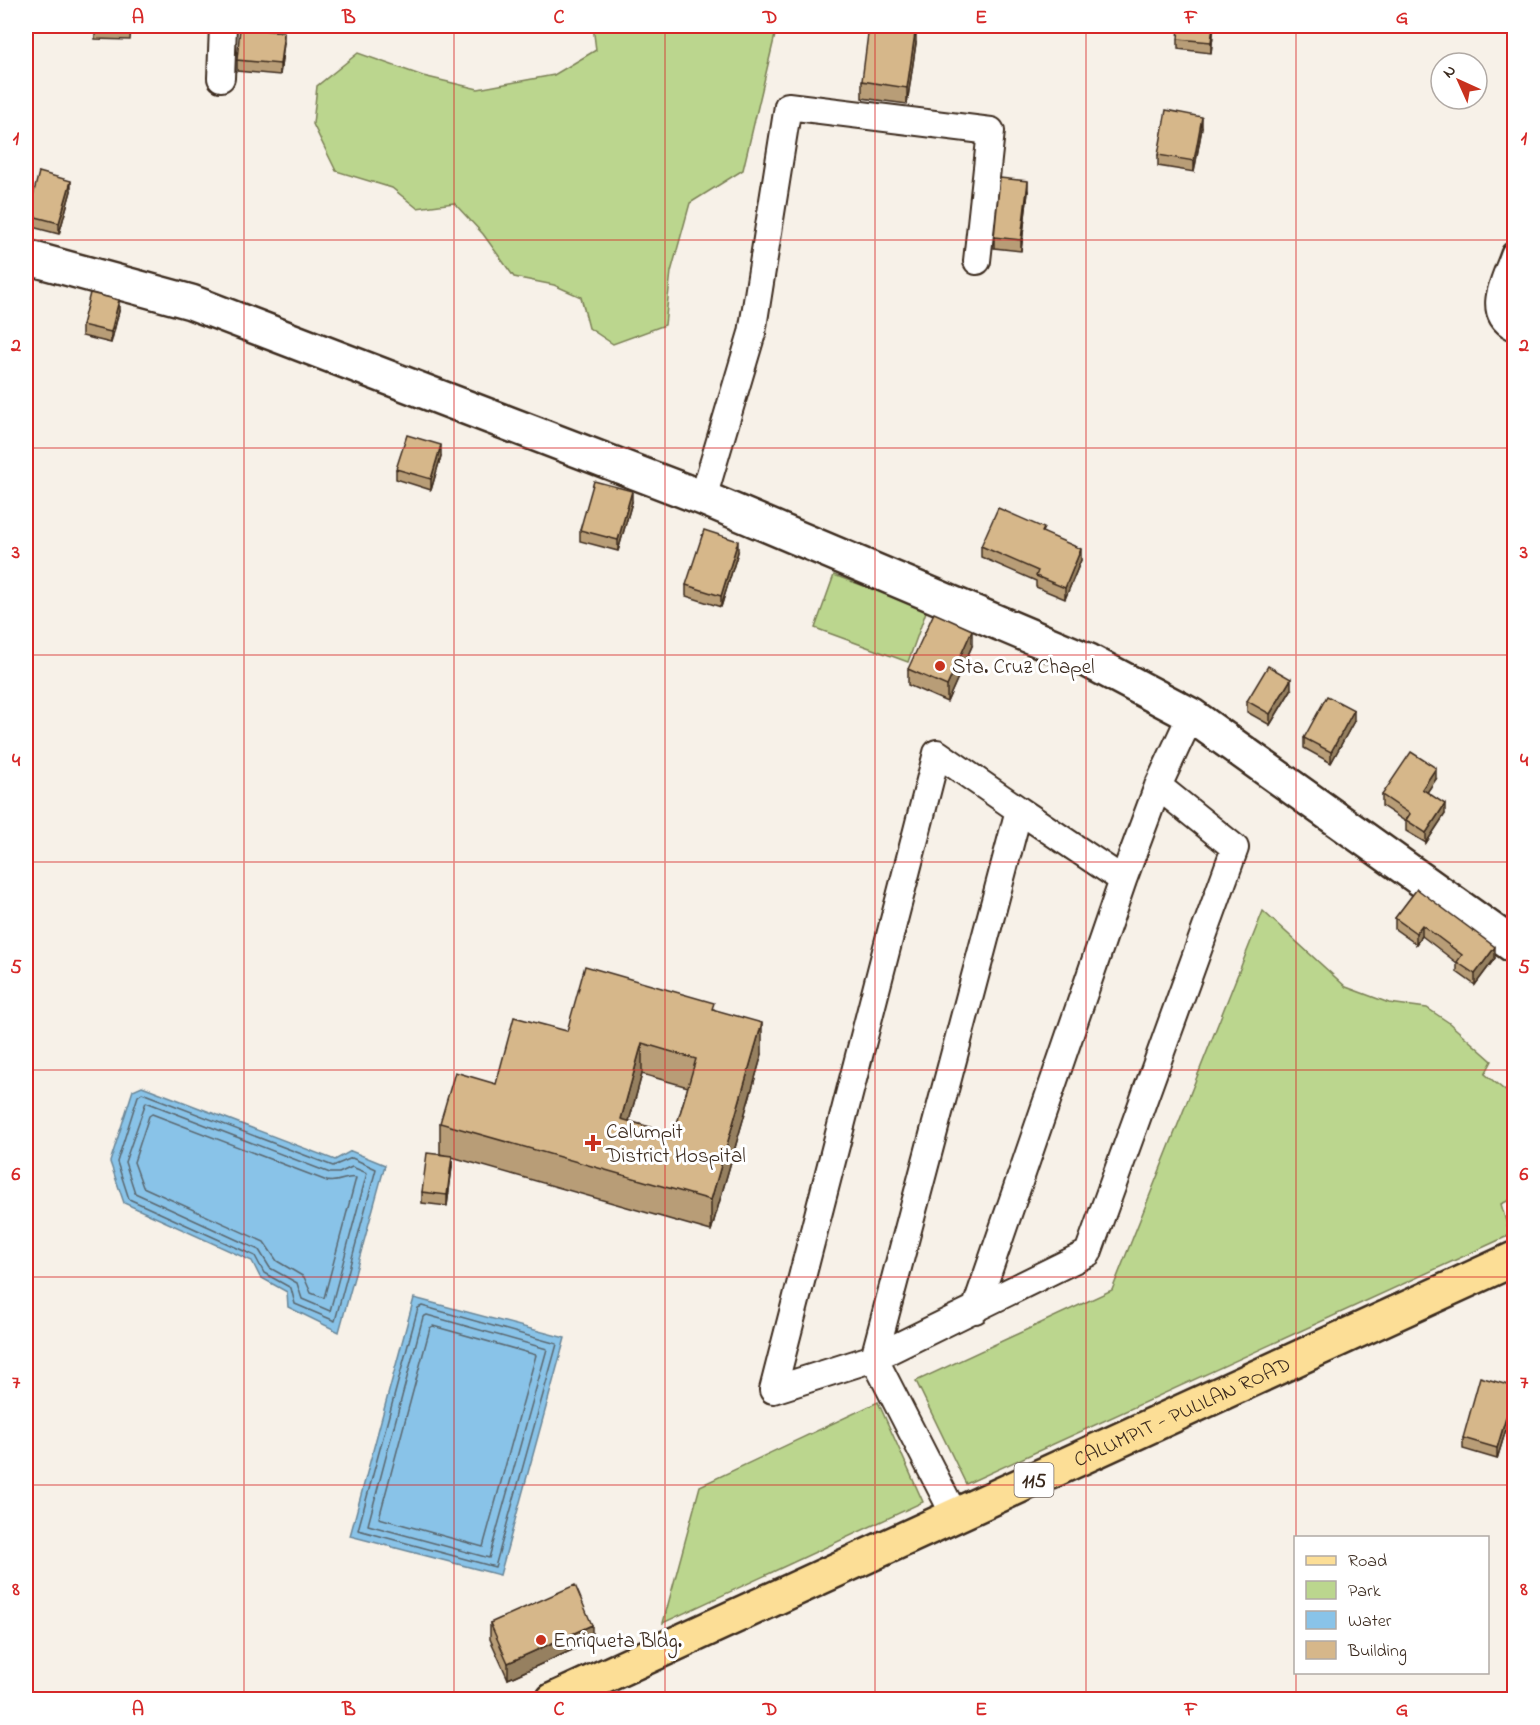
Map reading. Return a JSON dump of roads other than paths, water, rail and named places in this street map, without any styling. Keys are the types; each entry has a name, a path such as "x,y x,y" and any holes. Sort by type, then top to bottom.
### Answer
{"main road":[{"name":"CALUMPIT - PULILAN ROAD","path":"553,1700 1515,1259"}],"street":[{"path":"221,78 223,26"},
{"path":"703,498 752,333 788,106 991,131 977,261"},
{"path":"1515,255 1498,302 1500,315 1506,323 1515,327"},
{"path":"26,257 191,302 703,498 1089,661 1191,715 1515,946"},
{"path":"975,1310 1123,880 1158,786 1191,715"},
{"path":"1123,880 937,753 773,1390 874,1358 1088,1253 1235,848 1158,786"},
{"path":"955,1516 874,1358 1019,810"}],"water":[{"path":"142,1086 335,1160 351,1151 385,1165 339,1332 288,1307 287,1292 260,1277 252,1261 124,1203 110,1162 133,1090"},
{"path":"414,1298 565,1338 500,1575 350,1536"}],"place":[{"name":"Sta. Cruz Chapel","path":"940,666"},
{"name":"Calumpit District Hospital","path":"593,1143"},
{"name":"Enriqueta Bldg.","path":"541,1640"}]}
